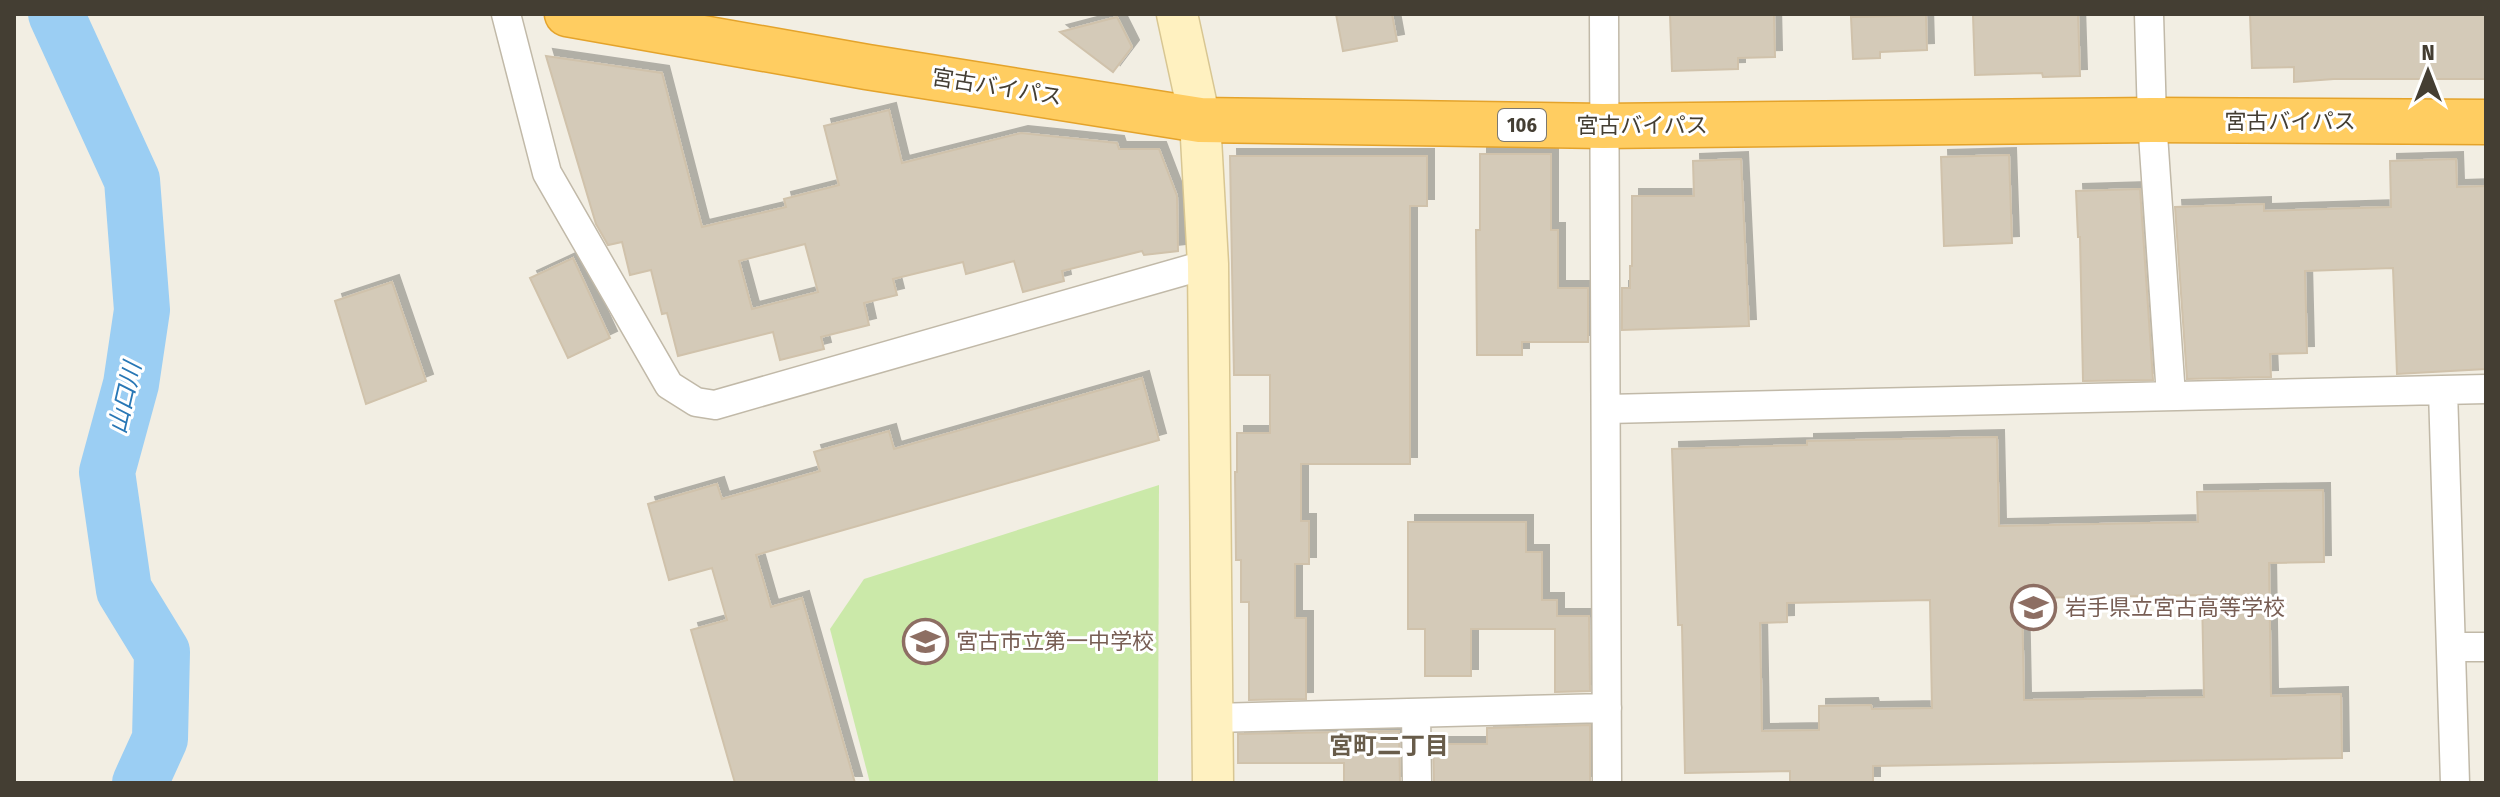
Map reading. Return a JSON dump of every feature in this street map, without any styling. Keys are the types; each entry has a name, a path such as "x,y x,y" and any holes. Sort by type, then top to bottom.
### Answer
{"highway":[{"name":"宮古バイパス","path":"567,14 867,67 1200,120 1603,126 2152,120 2486,122"}],"street":[{"path":"506,14 547,173 669,385 696,402 715,405 1208,264"},
{"path":"1177,14 1200,120 1208,264 1213,783"},
{"path":"1604,14 1607,783"},
{"path":"2149,14 2152,120 2171,396"},
{"path":"1607,409 2486,389"},
{"path":"2443,390 2455,783"},
{"path":"2451,647 2486,647"},
{"path":"1213,718 1607,708"},
{"path":"1416,713 1417,783"}],"green space":[{"path":"1159,485 1158,783 870,783 830,629 864,579"}],"building":[{"path":"1336,14 1392,14 1397,41 1343,51"},
{"path":"1670,14 1774,14 1775,57 1738,58 1738,69 1672,71"},
{"path":"2078,14 2080,76 2043,77 2042,73 1975,75 1973,15"},
{"path":"2250,14 2486,14 2486,79 2294,82 2294,67 2252,68"},
{"path":"1926,15 1927,50 1880,52 1880,58 1853,59 1851,17"},
{"path":"1117,17 1132,47 1113,72 1060,32"},
{"path":"546,56 662,73 702,227 786,207 784,199 839,185 824,126 889,110 902,163 1021,133 1117,143 1119,149 1159,149 1177,196 1178,251 1144,255 1142,251 1062,271 1064,281 1023,292 1014,261 966,274 963,262 893,279 897,295 864,303 869,325 821,337 824,349 780,360 773,332 678,356 667,313 662,314 651,270 630,275 622,242 608,245 596,224","holes":["805,244 818,292 752,309 739,261"]},
{"path":"1480,154 1551,154 1551,230 1558,230 1558,288 1588,288 1588,342 1522,342 1522,355 1477,355 1476,230 1480,230"},
{"path":"2009,155 2012,243 1944,246 1941,157"},
{"path":"1230,156 1427,156 1427,206 1410,206 1410,464 1301,464 1301,521 1309,521 1309,564 1295,564 1295,618 1306,618 1306,699 1249,700 1249,602 1241,602 1241,560 1236,560 1237,433 1270,433 1270,375 1234,375"},
{"path":"1741,159 1749,326 1622,330 1622,288 1630,288 1632,266 1632,196 1694,196 1693,161"},
{"path":"2456,159 2457,187 2486,186 2486,369 2397,374 2393,268 2305,271 2307,353 2270,354 2271,377 2187,379 2175,207 2264,204 2264,211 2391,207 2390,161"},
{"path":"2140,189 2153,380 2083,381 2076,191"},
{"path":"573,258 610,338 568,358 530,278"},
{"path":"392,282 426,381 366,404 335,301"},
{"path":"1142,378 1159,440 756,555 771,607 802,598 855,783 735,783 691,630 727,620 712,568 669,580 648,504 717,484 722,499 820,471 814,452 889,431 894,449"},
{"path":"1997,437 1999,526 2198,522 2197,492 2323,490 2324,562 2269,563 2271,696 2341,694 2342,758 1873,766 1873,783 1790,783 1790,771 1685,773 1682,625 1678,625 1672,449 1807,445 1807,441","holes":["2202,595 2204,697 2024,700 2022,598","1930,600 1932,708 1819,706 1819,730 1762,731 1760,623 1787,622 1787,603"]},
{"path":"1408,522 1526,522 1526,552 1542,552 1542,600 1557,600 1557,616 1589,616 1590,691 1555,692 1555,629 1471,629 1471,676 1425,676 1425,629 1408,629"},
{"path":"1590,725 1590,783 1434,783 1433,744 1487,744 1487,728"},
{"path":"1399,731 1400,783 1344,783 1344,763 1238,763 1238,734"}],"waterway":[{"name":"山口川","path":"56,14 132,180 142,310 131,384 107,472 124,590 162,652 160,739 140,783"}],"place":[{"name":"岩手県立宮古高等学校","path":"2034,607"},
{"name":"宮古市立第一中学校","path":"925,641"}],"district":[{"name":"宮町二丁目","path":"1389,746"}]}
